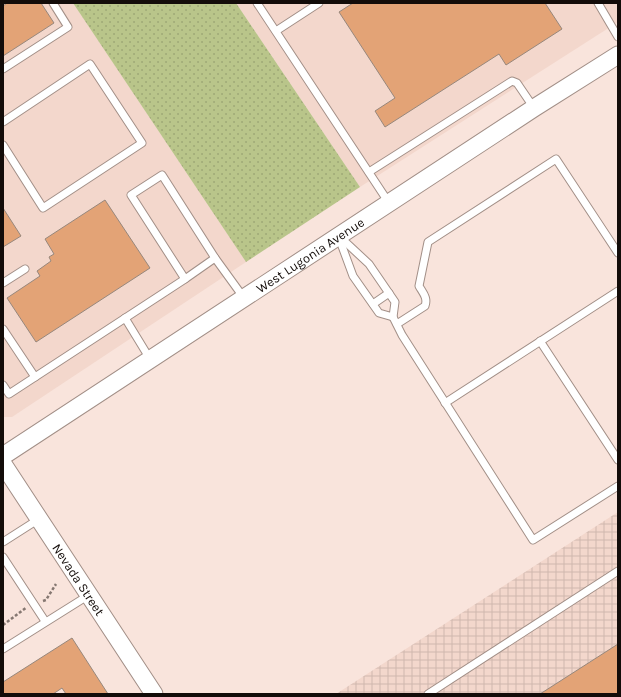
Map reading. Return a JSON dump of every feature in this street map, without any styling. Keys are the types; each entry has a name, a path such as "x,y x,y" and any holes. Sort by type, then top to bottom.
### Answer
{"street":[{"name":"West Lugonia Avenue","path":"3,456 390,204 534,108 618,55"},
{"name":"Nevada Street","path":"3,464 154,694"}],"lane":[{"path":"3,69 68,27 53,3"},
{"path":"257,3 390,204"},
{"path":"276,32 319,3"},
{"path":"598,3 618,37"},
{"path":"3,122 90,64 142,143 43,208 3,145"},
{"path":"370,172 512,81 517,83 534,108"},
{"path":"397,324 425,306 427,301 426,296 419,286 428,242 556,159 618,253"},
{"path":"186,279 131,195 162,175 215,258 244,298"},
{"path":"339,236 369,264 395,302 392,317"},
{"path":"339,236 353,276 379,313 392,317 397,324 402,335 533,540 618,486"},
{"path":"3,385 8,394 186,279 215,258"},
{"path":"3,283 25,269"},
{"path":"445,403 618,291"},
{"path":"372,304 389,293"},
{"path":"125,318 150,359"},
{"path":"3,329 35,377"},
{"path":"540,341 618,460"},
{"path":"3,542 39,519"},
{"path":"3,557 45,622"},
{"path":"428,694 618,571"},
{"path":"3,650 89,594"}],"shaded area":[{"path":"3,3 73,3 246,262 12,417 3,417"},
{"path":"236,3 618,3 618,22 360,187"},
{"path":"618,512 618,694 336,694"}],"green space":[{"path":"73,3 236,3 360,187 246,262"}],"building":[{"path":"7,3 41,3 54,23 3,56 3,6"},
{"path":"353,3 545,3 562,29 506,65 499,54 385,127 375,111 395,98 339,12"},
{"path":"105,200 150,268 36,342 7,298 40,276 37,271 51,261 49,257 54,254 45,239"},
{"path":"3,208 21,236 3,247"},
{"path":"72,638 108,694 66,694 62,688 53,694 3,694 3,682"},
{"path":"618,644 618,694 540,694"}]}
